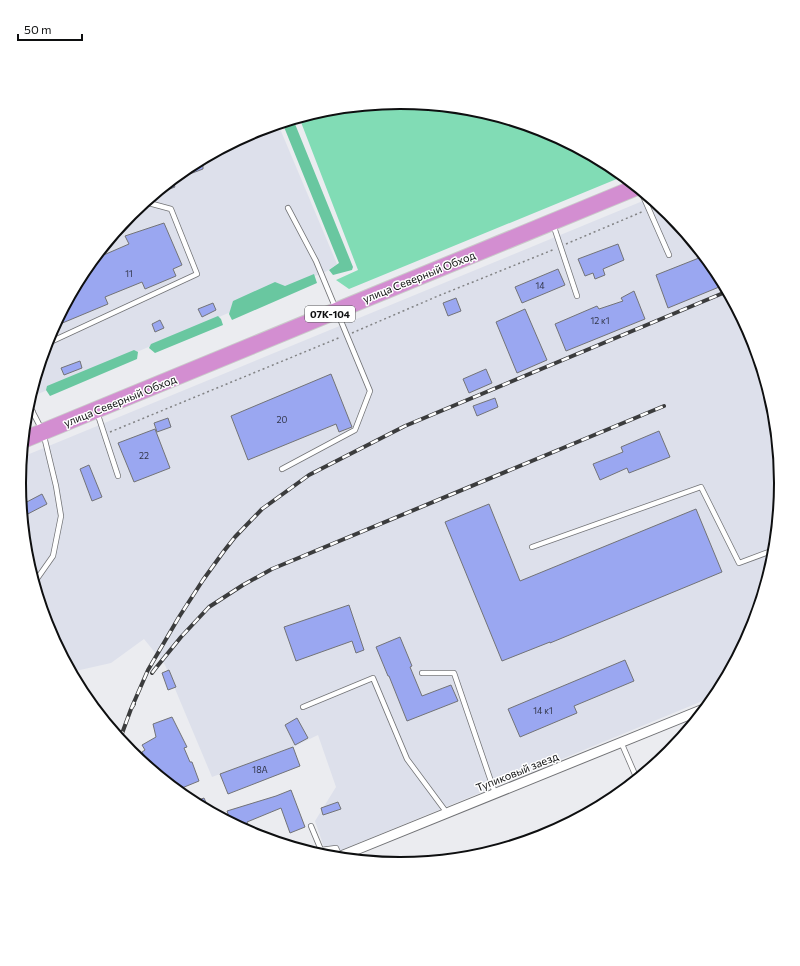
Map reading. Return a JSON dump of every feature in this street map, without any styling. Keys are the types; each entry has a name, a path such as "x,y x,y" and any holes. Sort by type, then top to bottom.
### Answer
{"highway":[{"name":"улица Северный Обход","path":"29,438 632,189"}],"street":[{"name":"Тупиковый заезд","path":"348,853 696,712"}],"lane":[{"path":"644,200 669,255"},
{"path":"54,340 197,274 171,209 151,204"},
{"path":"282,469 355,430 370,391 316,261 288,208"},
{"path":"552,222 577,296"},
{"path":"96,411 118,476"},
{"path":"33,412 43,432 56,486 61,516 53,556 38,577"},
{"path":"532,547 702,487 739,563 768,552"},
{"path":"422,672 454,673 495,793"},
{"path":"303,707 373,678 407,759 447,813"},
{"path":"621,742 635,774"},
{"path":"311,826 320,848"},
{"path":"325,849 336,848 337,852"}],"path":[{"path":"104,434 560,247 652,207"}],"shaded area":[{"path":"280,129 337,264 327,271 38,394 39,386 54,340 76,296 103,255 119,236 153,202 192,172 213,159 257,137"},
{"path":"645,200 681,236 697,255 724,296 746,340 761,386 771,434 774,483 771,532 761,580 746,626 724,670 705,700 337,852 325,849 315,821 336,787 318,735 293,747 212,777 165,665 144,639 111,663 76,671 54,626 33,556 27,507 27,455"}],"green space":[{"path":"400,109 449,112 473,116 543,137 587,159 618,179 349,289 336,280 358,270 301,123 351,112"},
{"path":"295,124 353,267 352,270 333,275 329,270 339,263 284,128"},
{"path":"314,274 317,283 232,320 229,314 233,301 275,282 285,286"},
{"path":"218,316 223,325 155,353 149,348 151,344"},
{"path":"134,350 138,352 137,359 50,396 46,390 47,386"}],"building":[{"path":"203,165 203,169 188,175"},
{"path":"174,185 175,187 167,190"},
{"path":"164,223 182,265 173,269 176,276 145,289 142,282 105,297 108,304 63,323 76,296 103,255 129,244 125,236"},
{"path":"618,244 624,260 603,269 605,275 595,279 593,273 585,276 578,259"},
{"path":"699,258 719,287 668,308 656,275"},
{"path":"558,269 565,285 522,303 515,287"},
{"path":"634,291 645,319 566,351 555,324 597,306 599,309 623,301 621,298"},
{"path":"456,298 461,311 448,316 443,303"},
{"path":"213,303 216,310 202,317 198,309"},
{"path":"525,309 547,360 517,373 496,322"},
{"path":"160,320 164,328 155,332 152,324"},
{"path":"80,361 82,368 64,375 61,368"},
{"path":"486,369 492,383 469,393 463,379"},
{"path":"331,374 352,427 339,432 336,424 248,460 231,416"},
{"path":"495,398 498,407 477,416 473,406"},
{"path":"168,418 171,427 157,432 154,423"},
{"path":"155,429 170,468 134,482 118,443"},
{"path":"659,431 670,457 629,473 627,468 600,480 593,464 623,452 621,447"},
{"path":"89,465 102,497 92,501 80,469"},
{"path":"42,494 47,504 28,514 27,502"},
{"path":"489,504 520,581 696,509 722,572 550,643 502,661 445,522"},
{"path":"349,605 364,650 356,653 352,641 296,661 284,627"},
{"path":"400,637 422,696 451,685 458,701 407,721 376,647"},
{"path":"625,660 634,681 574,706 577,713 520,737 508,709"},
{"path":"169,670 176,687 168,690 162,673"},
{"path":"172,717 187,747 184,748 190,762 192,762 199,781 183,788 153,764 143,754 142,752 145,750 142,745 156,737 153,724"},
{"path":"297,718 308,738 295,745 285,725"},
{"path":"293,747 300,766 228,794 220,774"},
{"path":"291,790 305,827 290,833 281,808 247,822 248,825 228,815 227,811"},
{"path":"338,802 341,809 323,815 321,808"}],"railway":[{"path":"131,709 148,670 179,617 224,551 235,537 262,509 309,475 405,426 722,293"},
{"path":"152,673 181,637 209,607 243,585 272,569 664,406"},
{"path":"122,733 134,704"}]}
